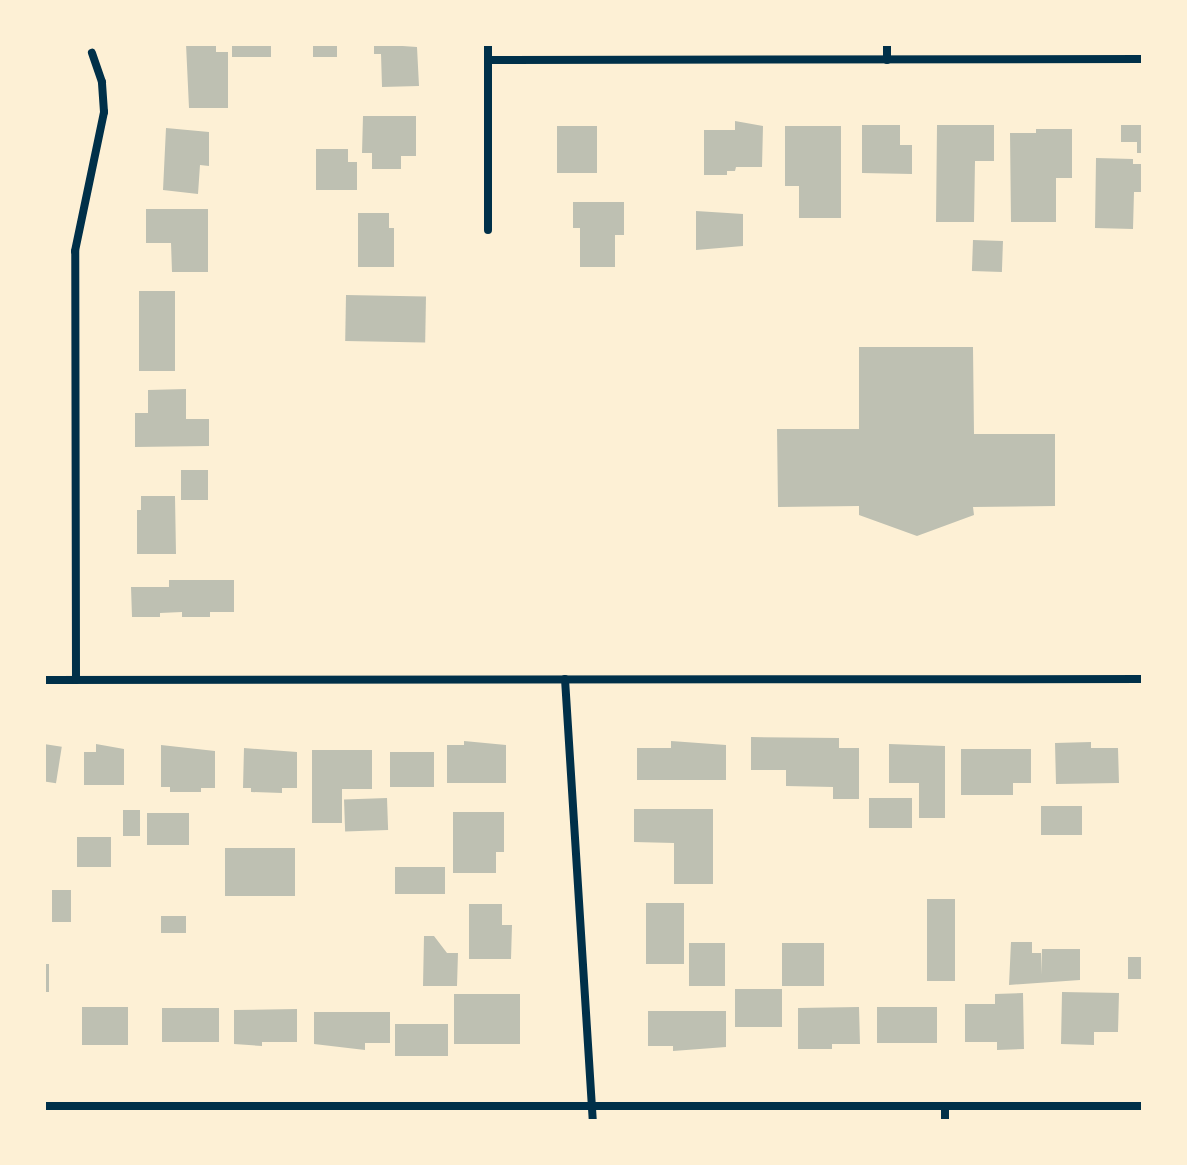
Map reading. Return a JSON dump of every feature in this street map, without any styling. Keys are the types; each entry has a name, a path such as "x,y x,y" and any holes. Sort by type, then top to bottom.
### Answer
{"street":[{"path":"488,44 488,230"},
{"path":"887,44 887,60"},
{"path":"76,680 75,251 104,112 102,82 92,53"},
{"path":"488,60 1143,59"},
{"path":"565,679 593,1121"},
{"path":"44,680 1143,679"},
{"path":"44,1106 1143,1106"},
{"path":"945,1106 945,1121"}],"building":[{"path":"186,44 216,44 216,52 228,52 228,108 189,108"},
{"path":"232,44 271,44 271,57 232,57"},
{"path":"313,44 337,44 337,57 313,57"},
{"path":"374,44 417,47 419,86 382,87 381,54 374,54"},
{"path":"363,116 416,116 416,156 401,156 401,169 372,169 372,153 362,153"},
{"path":"735,121 763,126 762,167 736,167 735,171 727,171 727,175 704,175 704,130 735,130"},
{"path":"862,125 900,125 900,145 912,145 912,174 862,173"},
{"path":"937,125 994,125 994,161 975,161 974,222 936,222"},
{"path":"1121,125 1143,125 1143,153 1137,153 1137,142 1121,142"},
{"path":"557,126 597,126 597,173 557,173"},
{"path":"785,126 841,126 841,218 799,218 799,186 785,186"},
{"path":"166,128 209,132 209,166 200,165 198,194 163,190"},
{"path":"1036,129 1072,129 1072,178 1056,178 1056,222 1011,222 1010,133 1036,133"},
{"path":"316,149 348,149 348,162 357,162 357,190 316,190"},
{"path":"1096,158 1133,159 1133,164 1143,164 1143,192 1134,192 1133,229 1095,228"},
{"path":"573,202 624,202 624,235 615,235 615,267 580,267 580,228 573,228"},
{"path":"146,209 208,209 208,272 172,272 171,243 146,243"},
{"path":"696,211 743,214 743,246 696,250"},
{"path":"358,213 389,213 389,228 394,228 394,267 358,267"},
{"path":"973,240 1003,241 1002,272 972,271"},
{"path":"139,291 175,291 175,371 139,371"},
{"path":"346,295 426,296 425,342 345,341"},
{"path":"859,347 973,347 974,434 1055,434 1055,506 973,507 974,515 917,536 859,515 859,506 778,507 777,429 859,429"},
{"path":"186,389 186,419 209,419 209,446 135,447 135,413 148,413 148,390"},
{"path":"181,470 208,470 208,500 181,500"},
{"path":"141,496 175,496 176,554 137,554 137,510 141,510"},
{"path":"169,580 234,580 234,612 210,612 210,617 182,617 182,612 160,613 160,617 132,617 131,587 169,587"},
{"path":"751,737 839,738 839,748 859,748 859,799 833,799 833,787 786,786 786,770 751,770"},
{"path":"464,741 506,745 506,783 447,783 447,745 464,745"},
{"path":"671,741 726,745 726,780 637,780 637,748 671,748"},
{"path":"1091,742 1091,748 1118,748 1119,783 1056,784 1055,743"},
{"path":"44,744 62,747 56,783 44,781"},
{"path":"96,744 124,749 124,785 84,785 84,752 96,752"},
{"path":"889,744 945,746 945,818 919,818 919,783 889,783"},
{"path":"161,745 215,751 215,788 201,788 201,792 170,792 170,787 161,787"},
{"path":"244,748 297,752 297,788 282,788 282,793 251,792 251,788 243,788"},
{"path":"961,749 1031,749 1031,783 1013,783 1013,795 961,795"},
{"path":"312,750 372,750 372,789 342,789 342,823 312,823"},
{"path":"390,752 434,752 434,787 390,787"},
{"path":"387,798 388,830 345,831 344,800"},
{"path":"869,798 912,798 912,828 869,828"},
{"path":"1041,806 1082,806 1082,835 1041,835"},
{"path":"634,809 713,809 713,884 674,884 674,843 634,842"},
{"path":"123,810 140,810 140,836 123,836"},
{"path":"453,812 504,812 504,852 496,852 496,873 453,873"},
{"path":"147,813 189,813 189,845 147,845"},
{"path":"77,837 111,837 111,867 77,867"},
{"path":"225,848 295,848 295,896 225,896"},
{"path":"395,867 445,867 445,894 395,894"},
{"path":"52,890 71,890 71,922 52,922"},
{"path":"927,899 955,899 955,981 927,981"},
{"path":"646,903 684,903 684,964 646,964"},
{"path":"469,904 502,904 502,925 512,925 511,959 469,959"},
{"path":"161,916 186,916 186,933 161,933"},
{"path":"424,936 434,936 447,953 458,953 457,986 423,986"},
{"path":"1011,942 1032,942 1032,953 1041,953 1041,975 1042,949 1080,949 1080,980 1009,985"},
{"path":"689,943 725,943 725,986 689,986"},
{"path":"782,943 824,943 824,986 782,986"},
{"path":"1128,957 1143,957 1143,979 1128,979"},
{"path":"44,964 49,964 49,992 44,992"},
{"path":"735,989 782,989 782,1027 735,1027"},
{"path":"1062,992 1119,993 1118,1032 1094,1032 1094,1045 1061,1044"},
{"path":"1023,993 1024,1049 997,1050 997,1042 965,1042 965,1004 995,1004 995,994"},
{"path":"454,994 520,994 520,1044 454,1044"},
{"path":"82,1007 128,1007 128,1045 82,1045"},
{"path":"859,1007 860,1044 832,1044 832,1049 798,1049 798,1008"},
{"path":"877,1007 937,1007 937,1043 877,1043"},
{"path":"162,1008 219,1008 219,1042 162,1042"},
{"path":"297,1009 297,1042 262,1042 262,1046 234,1044 234,1010"},
{"path":"648,1011 726,1011 726,1047 673,1051 673,1046 648,1046"},
{"path":"314,1012 390,1012 390,1043 365,1043 365,1050 314,1044"},
{"path":"395,1024 448,1024 448,1056 395,1056"}]}
